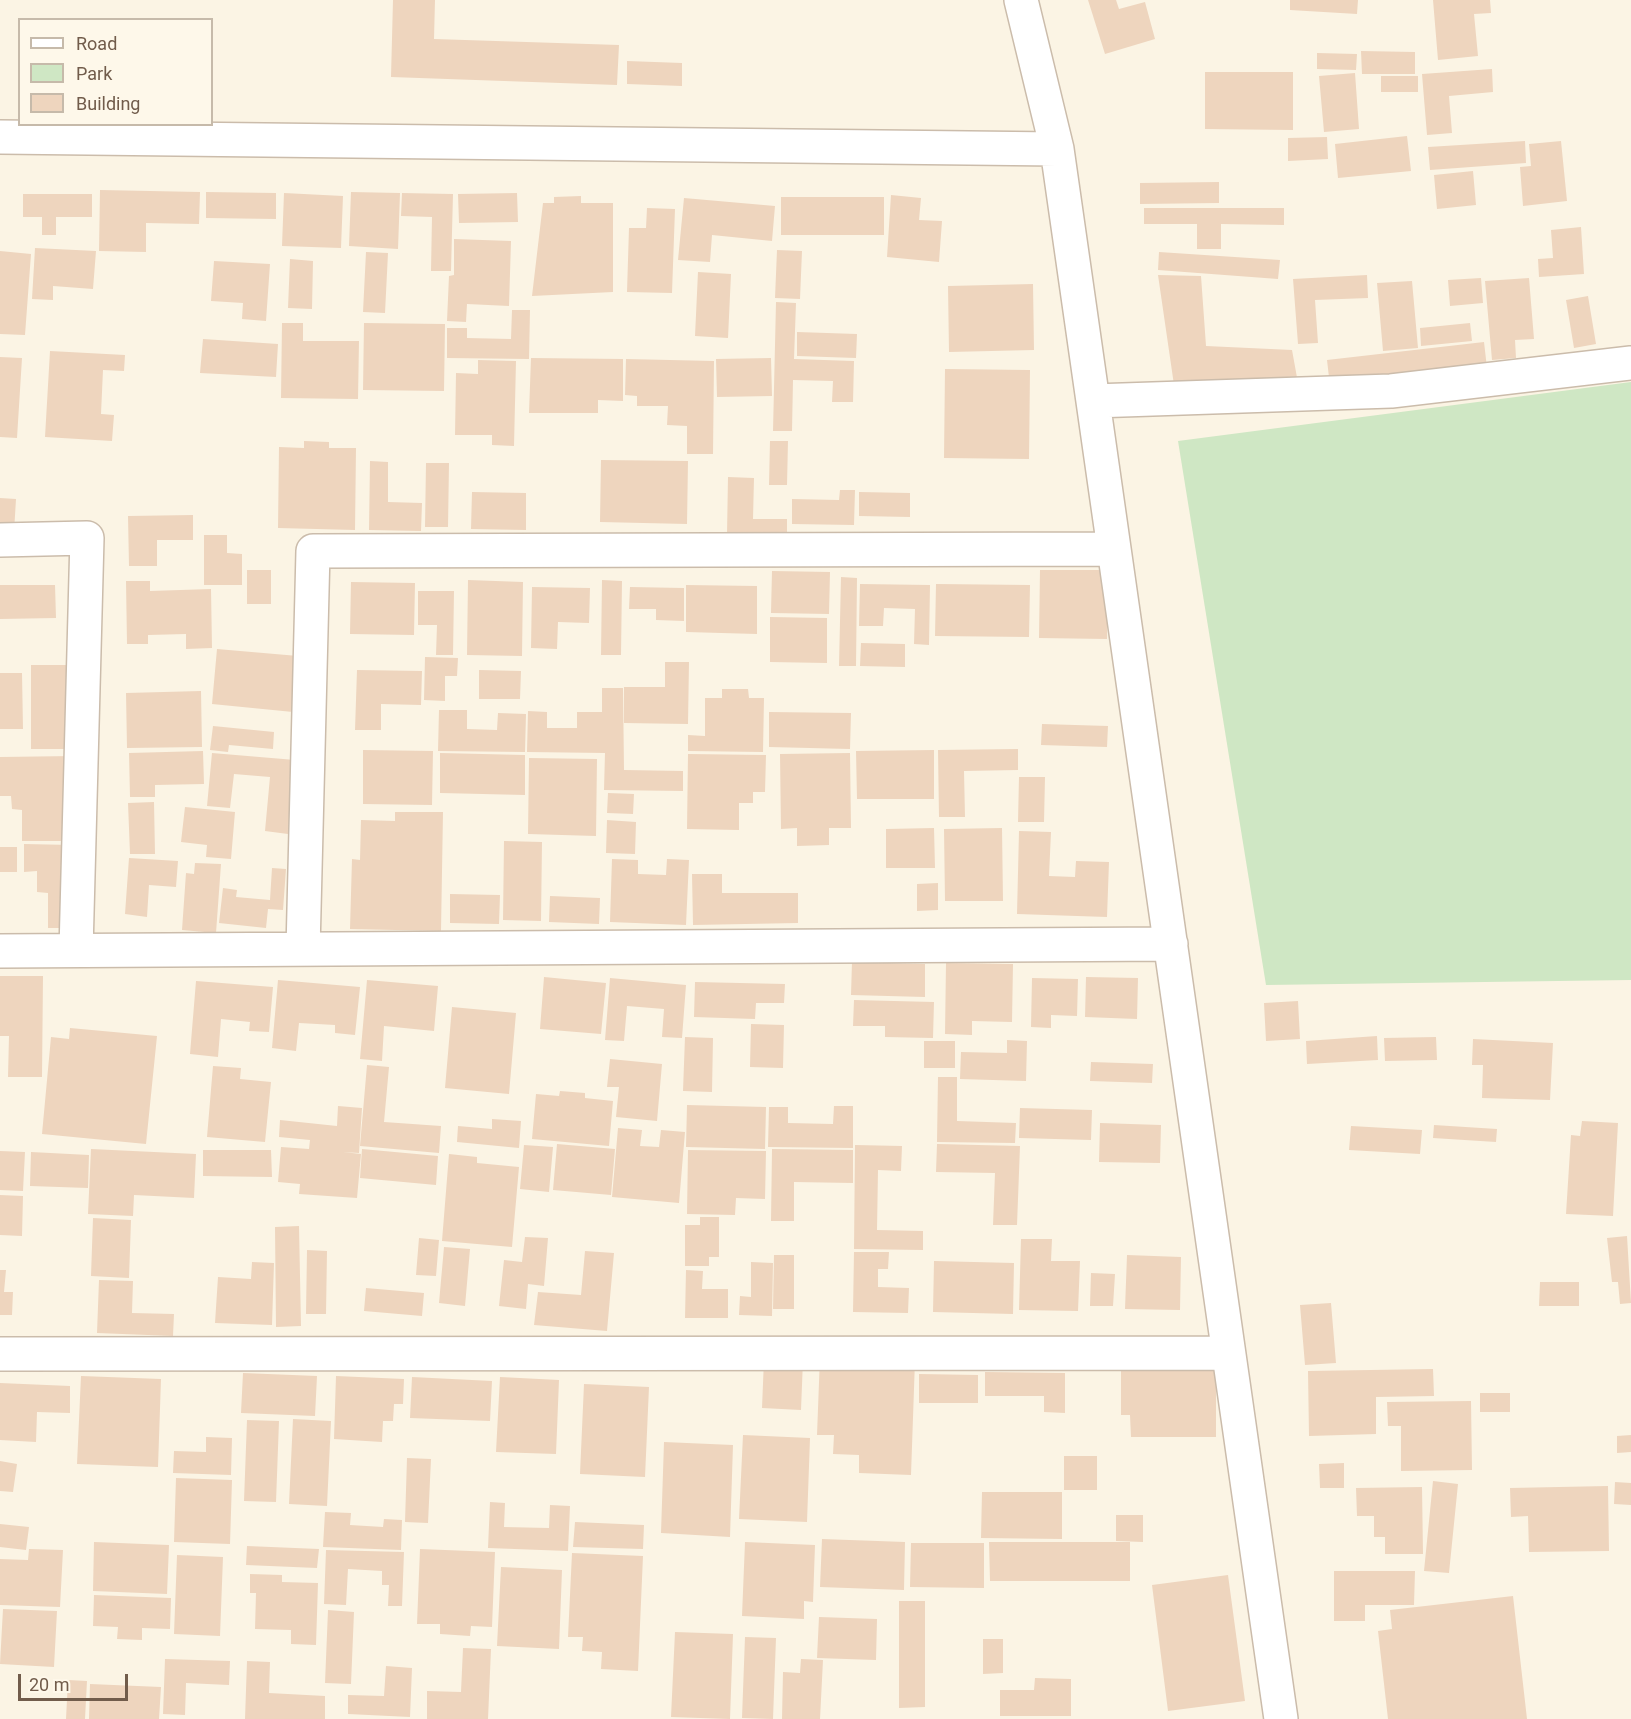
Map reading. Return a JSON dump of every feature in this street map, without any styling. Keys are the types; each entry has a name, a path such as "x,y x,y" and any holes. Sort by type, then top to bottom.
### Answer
{"street":[{"path":"1021,0 1057,149 1281,1719"},
{"path":"0,137 1057,149"},
{"path":"1093,401 1391,391 1631,363"},
{"path":"0,540 87,538 76,950"},
{"path":"303,949 313,551 1114,549"},
{"path":"0,951 1171,944"},
{"path":"0,1354 1228,1353"}],"green space":[{"path":"1631,382 1631,980 1266,985 1178,441"}],"building":[{"path":"393,0 435,0 434,39 619,45 617,85 391,77"},
{"path":"1088,0 1116,0 1119,9 1145,2 1155,39 1105,54"},
{"path":"1290,0 1358,0 1357,14 1290,10"},
{"path":"1433,0 1490,0 1491,13 1474,14 1478,56 1438,60"},
{"path":"1361,51 1415,52 1415,74 1362,74"},
{"path":"1317,53 1357,54 1356,70 1317,69"},
{"path":"627,61 682,63 682,86 627,84"},
{"path":"1492,69 1493,92 1449,96 1452,133 1427,135 1422,74"},
{"path":"1205,72 1293,72 1293,130 1205,129"},
{"path":"1355,73 1359,129 1324,132 1319,76"},
{"path":"1381,76 1418,76 1418,92 1381,92"},
{"path":"1407,136 1411,171 1338,178 1335,144"},
{"path":"1327,137 1328,159 1288,161 1288,138"},
{"path":"1525,141 1526,163 1430,170 1428,147"},
{"path":"1561,141 1567,201 1523,206 1520,167 1531,166 1529,144"},
{"path":"1473,171 1476,205 1437,209 1434,175"},
{"path":"1219,182 1219,203 1140,204 1140,183"},
{"path":"100,190 200,192 199,224 146,223 146,252 99,251"},
{"path":"206,192 276,193 276,219 206,218"},
{"path":"351,192 400,193 398,249 349,246"},
{"path":"284,193 343,196 341,248 282,246"},
{"path":"402,193 453,194 451,271 431,271 432,217 401,216"},
{"path":"517,193 518,222 459,223 458,194"},
{"path":"23,194 92,194 92,217 56,217 56,235 42,235 42,217 23,217"},
{"path":"891,195 921,198 919,220 942,221 939,262 887,257"},
{"path":"581,196 581,203 613,203 613,292 532,296 543,203 554,203 554,197"},
{"path":"781,197 884,197 884,235 781,235"},
{"path":"684,198 775,206 772,241 712,235 710,262 678,260"},
{"path":"647,208 675,209 672,293 627,292 629,228 646,228"},
{"path":"1144,208 1284,208 1284,225 1221,224 1221,249 1197,249 1197,224 1144,224"},
{"path":"1581,227 1584,274 1539,277 1538,259 1553,258 1551,230"},
{"path":"454,239 511,241 509,306 467,304 466,322 447,321 449,276 454,275"},
{"path":"35,248 96,251 93,289 53,286 53,300 32,299"},
{"path":"777,250 802,251 800,299 775,298"},
{"path":"0,251 31,254 25,335 0,334"},
{"path":"366,252 388,253 385,313 363,312"},
{"path":"1159,252 1280,260 1278,279 1158,270"},
{"path":"290,259 313,261 312,309 288,308"},
{"path":"214,261 270,264 266,321 242,319 243,303 211,301"},
{"path":"698,272 731,274 728,338 695,336"},
{"path":"1158,275 1201,276 1206,346 1292,350 1298,383 1174,385"},
{"path":"1367,275 1368,298 1315,300 1318,343 1298,344 1293,279"},
{"path":"1481,278 1483,303 1450,306 1448,280"},
{"path":"1529,278 1534,339 1515,340 1516,358 1492,360 1485,281"},
{"path":"1412,281 1418,348 1383,351 1377,283"},
{"path":"1033,284 1034,350 949,352 948,286"},
{"path":"1588,296 1596,344 1574,348 1566,300"},
{"path":"776,302 796,303 794,359 854,361 853,402 832,402 833,381 793,380 792,431 773,431"},
{"path":"512,310 530,310 529,359 447,358 447,328 467,328 467,338 511,339"},
{"path":"282,323 303,323 303,341 359,341 358,399 281,398"},
{"path":"364,323 445,324 444,391 363,390"},
{"path":"1470,323 1472,341 1421,346 1420,328"},
{"path":"797,332 857,334 856,358 797,356"},
{"path":"203,339 278,344 276,377 200,373"},
{"path":"1484,342 1487,368 1330,386 1327,360"},
{"path":"50,351 125,355 124,371 103,370 101,414 114,415 112,441 45,437"},
{"path":"0,357 22,358 17,438 0,437"},
{"path":"531,358 623,359 623,401 598,400 598,413 529,413"},
{"path":"771,358 772,396 717,397 716,359"},
{"path":"626,359 714,361 713,454 687,454 687,426 667,425 668,406 637,406 637,396 625,395"},
{"path":"478,360 516,361 514,446 492,445 492,435 455,435 456,373 478,374"},
{"path":"945,369 1030,370 1029,459 944,458"},
{"path":"304,441 329,442 329,448 356,448 355,530 278,528 279,447 304,448"},
{"path":"770,441 788,441 787,485 769,485"},
{"path":"601,460 688,461 687,524 600,522"},
{"path":"370,461 388,462 388,502 422,503 421,531 369,530"},
{"path":"426,463 449,463 448,527 425,527"},
{"path":"728,477 754,478 753,519 787,519 787,535 727,534"},
{"path":"840,490 855,490 854,525 792,524 792,499 839,500"},
{"path":"472,492 526,493 526,530 471,529"},
{"path":"859,492 910,493 910,517 859,516"},
{"path":"0,498 16,499 14,532 0,531"},
{"path":"193,515 193,540 157,540 157,566 129,566 128,516"},
{"path":"204,535 227,535 227,553 242,554 242,585 204,585"},
{"path":"247,570 271,570 271,604 247,604"},
{"path":"1040,570 1108,570 1107,639 1039,638"},
{"path":"772,571 830,572 829,614 771,613"},
{"path":"841,577 857,578 856,666 839,666"},
{"path":"468,580 523,582 522,656 467,655"},
{"path":"602,580 622,581 621,655 601,655"},
{"path":"126,581 150,581 150,591 211,589 212,648 186,649 186,634 148,635 148,644 127,644"},
{"path":"351,582 415,583 414,635 350,634"},
{"path":"860,584 930,585 929,645 914,644 915,609 884,608 883,626 859,626"},
{"path":"936,584 1030,585 1029,637 935,636"},
{"path":"0,585 55,585 56,618 0,619"},
{"path":"686,585 757,586 757,634 686,632"},
{"path":"532,587 590,588 589,623 558,622 557,649 531,648"},
{"path":"630,587 684,588 684,621 656,620 656,609 629,609"},
{"path":"418,591 454,591 453,655 436,655 437,625 418,625"},
{"path":"770,617 827,618 827,663 770,662"},
{"path":"861,643 905,644 905,667 860,666"},
{"path":"217,649 298,656 293,712 212,704"},
{"path":"425,657 458,658 457,676 445,676 445,701 424,700"},
{"path":"665,662 689,662 688,724 624,723 624,687 665,687"},
{"path":"31,665 72,665 72,749 31,749"},
{"path":"357,670 422,671 421,705 381,704 381,730 355,730"},
{"path":"479,670 521,671 520,699 479,699"},
{"path":"0,673 22,673 23,729 0,729"},
{"path":"602,688 623,688 624,770 683,771 683,791 604,790 605,753 527,752 528,711 547,712 547,728 577,728 577,712 602,712"},
{"path":"722,689 748,689 749,698 764,698 763,752 688,751 688,735 705,736 705,698 722,698"},
{"path":"201,691 202,747 127,748 126,693"},
{"path":"439,710 467,710 467,729 497,730 498,713 526,714 525,752 438,751"},
{"path":"769,712 851,713 850,749 769,747"},
{"path":"1042,724 1108,726 1107,747 1041,745"},
{"path":"213,726 274,732 273,749 229,745 228,752 210,750"},
{"path":"1018,749 1018,770 964,771 965,817 939,817 938,750"},
{"path":"363,750 433,751 432,805 363,804"},
{"path":"934,750 934,799 857,799 856,751"},
{"path":"203,751 204,784 155,785 155,797 130,797 129,753"},
{"path":"212,753 295,760 288,834 265,831 270,777 234,774 230,808 207,806"},
{"path":"440,753 525,755 525,795 440,793"},
{"path":"850,753 851,828 829,828 829,845 797,846 797,828 781,829 780,754"},
{"path":"688,754 766,755 765,792 753,792 753,803 739,803 739,830 687,829"},
{"path":"74,756 75,841 22,841 22,810 12,809 11,796 0,796 0,757"},
{"path":"529,758 597,759 596,836 528,834"},
{"path":"1019,777 1045,777 1044,822 1018,822"},
{"path":"608,793 634,794 633,814 607,813"},
{"path":"154,802 155,854 130,854 128,803"},
{"path":"185,807 235,812 231,859 206,857 207,845 181,842"},
{"path":"395,812 443,812 441,931 350,929 352,859 360,860 361,820 395,821"},
{"path":"607,820 636,822 635,854 606,853"},
{"path":"934,828 935,868 886,868 886,829"},
{"path":"1002,828 1003,901 945,901 944,829"},
{"path":"1019,831 1051,832 1049,876 1075,877 1076,861 1109,862 1107,917 1017,914"},
{"path":"504,841 542,842 541,921 503,920"},
{"path":"24,844 72,845 72,928 48,928 48,893 37,892 37,871 24,872"},
{"path":"0,847 17,847 17,872 0,872"},
{"path":"129,858 178,861 176,887 149,885 147,917 125,914"},
{"path":"612,859 638,860 638,874 666,875 667,859 689,860 686,925 610,922"},
{"path":"195,863 221,864 216,933 182,930 186,873 194,874"},
{"path":"272,868 286,869 283,910 268,909 266,928 219,923 223,888 237,890 236,897 270,900"},
{"path":"692,874 722,874 722,893 798,893 798,923 693,925"},
{"path":"938,883 938,910 917,911 917,884"},
{"path":"450,894 500,895 499,924 450,923"},
{"path":"550,896 600,898 599,924 549,922"},
{"path":"852,962 925,964 925,997 851,995"},
{"path":"946,963 1013,964 1012,1022 972,1021 972,1035 945,1034"},
{"path":"0,976 43,976 42,1077 8,1077 9,1036 0,1036"},
{"path":"544,977 606,983 601,1034 540,1029"},
{"path":"1086,977 1138,978 1137,1019 1085,1017"},
{"path":"610,978 686,985 682,1038 662,1037 664,1009 627,1006 624,1041 605,1040"},
{"path":"1032,978 1078,979 1077,1016 1051,1015 1051,1028 1031,1027"},
{"path":"278,980 360,987 355,1035 335,1033 335,1025 299,1023 296,1051 272,1048"},
{"path":"367,980 438,986 434,1031 384,1026 382,1061 360,1059"},
{"path":"196,981 273,987 269,1032 249,1031 250,1022 221,1019 218,1057 190,1054"},
{"path":"695,982 785,984 784,1003 756,1003 755,1019 694,1017"},
{"path":"854,1000 934,1002 933,1038 885,1037 885,1026 853,1026"},
{"path":"1298,1001 1300,1039 1266,1041 1264,1003"},
{"path":"452,1007 516,1013 509,1094 445,1088"},
{"path":"751,1024 784,1025 783,1068 750,1067"},
{"path":"70,1028 157,1036 146,1144 42,1134 51,1037 69,1039"},
{"path":"1377,1036 1378,1060 1307,1064 1306,1041"},
{"path":"685,1037 713,1038 712,1092 683,1091"},
{"path":"1436,1037 1437,1060 1385,1061 1384,1038"},
{"path":"1473,1039 1553,1043 1550,1100 1482,1098 1483,1065 1472,1065"},
{"path":"1007,1040 1027,1041 1026,1081 960,1079 961,1052 1007,1053"},
{"path":"924,1041 955,1041 955,1068 924,1068"},
{"path":"610,1059 662,1064 657,1121 616,1117 619,1087 607,1087"},
{"path":"1091,1062 1153,1064 1152,1083 1090,1081"},
{"path":"367,1065 389,1067 384,1122 441,1126 439,1153 360,1146"},
{"path":"213,1066 241,1068 240,1079 271,1082 265,1142 207,1137"},
{"path":"938,1077 957,1077 957,1121 1016,1123 1015,1143 937,1142"},
{"path":"560,1091 585,1093 585,1098 613,1101 609,1146 532,1139 536,1094 559,1096"},
{"path":"687,1105 766,1107 765,1149 686,1147"},
{"path":"338,1106 362,1108 359,1153 343,1152 361,1154 357,1198 299,1194 300,1184 278,1182 281,1147 309,1149 310,1140 279,1137 280,1120 337,1126"},
{"path":"834,1106 853,1106 853,1148 768,1147 769,1107 788,1107 788,1123 833,1124"},
{"path":"1020,1108 1092,1110 1091,1140 1019,1138"},
{"path":"492,1119 521,1121 519,1148 457,1142 458,1126 492,1129"},
{"path":"1582,1121 1618,1123 1613,1216 1566,1214 1571,1135 1580,1136"},
{"path":"1100,1123 1161,1125 1160,1163 1099,1162"},
{"path":"1434,1125 1497,1129 1496,1142 1433,1138"},
{"path":"1351,1126 1422,1130 1420,1154 1349,1150"},
{"path":"618,1128 642,1130 640,1146 659,1147 661,1130 685,1132 679,1203 612,1197"},
{"path":"557,1144 615,1149 611,1195 553,1190"},
{"path":"937,1144 1020,1146 1017,1225 993,1225 995,1173 936,1172"},
{"path":"524,1145 553,1147 549,1192 520,1189"},
{"path":"855,1145 902,1146 901,1171 878,1170 877,1230 923,1231 923,1250 854,1249"},
{"path":"91,1149 196,1154 194,1198 134,1195 133,1216 88,1214"},
{"path":"362,1149 438,1156 436,1185 360,1178"},
{"path":"772,1149 853,1150 853,1183 794,1182 794,1221 771,1221"},
{"path":"203,1150 271,1150 272,1177 203,1176"},
{"path":"688,1150 766,1151 765,1199 736,1198 735,1215 687,1214"},
{"path":"0,1151 25,1152 23,1191 0,1190"},
{"path":"31,1152 89,1155 88,1188 30,1186"},
{"path":"449,1154 477,1157 477,1163 519,1167 512,1247 442,1241"},
{"path":"0,1195 23,1196 22,1236 0,1235"},
{"path":"700,1217 719,1217 719,1257 709,1257 709,1266 685,1266 685,1225 700,1225"},
{"path":"93,1218 131,1220 129,1278 91,1276"},
{"path":"299,1226 301,1326 276,1327 275,1227"},
{"path":"1627,1236 1631,1303 1620,1304 1618,1282 1612,1282 1607,1238"},
{"path":"525,1237 548,1238 544,1286 528,1284 526,1309 499,1306 504,1260 522,1262"},
{"path":"419,1238 439,1240 436,1276 416,1275"},
{"path":"1021,1239 1052,1239 1051,1261 1080,1261 1078,1311 1019,1310"},
{"path":"444,1247 470,1249 465,1306 439,1303"},
{"path":"307,1250 327,1251 326,1314 306,1314"},
{"path":"585,1251 614,1253 607,1331 534,1325 538,1292 581,1295"},
{"path":"854,1252 889,1252 888,1269 878,1269 878,1287 909,1288 908,1313 853,1312"},
{"path":"774,1255 794,1255 794,1309 773,1309"},
{"path":"1127,1255 1181,1257 1180,1310 1125,1309"},
{"path":"934,1261 1014,1263 1013,1314 933,1312"},
{"path":"252,1262 274,1263 272,1325 215,1323 218,1277 251,1279"},
{"path":"751,1262 773,1263 772,1316 739,1315 740,1296 751,1297"},
{"path":"0,1270 6,1270 4,1292 13,1292 12,1315 0,1315"},
{"path":"686,1270 703,1271 702,1289 728,1289 728,1318 685,1318"},
{"path":"1091,1273 1115,1274 1113,1306 1090,1306"},
{"path":"99,1280 133,1281 132,1313 174,1314 173,1336 97,1333"},
{"path":"1540,1282 1579,1282 1579,1306 1539,1306"},
{"path":"366,1288 424,1293 422,1316 364,1311"},
{"path":"1331,1303 1336,1363 1305,1365 1300,1305"},
{"path":"820,1356 915,1360 911,1475 859,1473 859,1455 833,1454 834,1435 817,1435"},
{"path":"764,1359 803,1360 801,1410 762,1408"},
{"path":"1121,1360 1216,1360 1216,1437 1131,1437 1130,1415 1121,1415"},
{"path":"1433,1369 1434,1396 1376,1397 1376,1434 1309,1436 1308,1371"},
{"path":"985,1372 1065,1373 1065,1413 1044,1412 1044,1396 985,1396"},
{"path":"243,1373 317,1376 315,1416 241,1413"},
{"path":"919,1374 978,1375 978,1403 919,1403"},
{"path":"81,1376 161,1379 158,1467 77,1464"},
{"path":"336,1376 404,1379 403,1404 394,1404 393,1421 383,1421 382,1442 334,1439"},
{"path":"412,1377 492,1381 490,1421 410,1418"},
{"path":"500,1377 559,1380 556,1454 496,1452"},
{"path":"0,1383 70,1386 70,1413 37,1412 36,1442 0,1440"},
{"path":"584,1384 649,1387 645,1477 580,1474"},
{"path":"1480,1393 1510,1393 1510,1412 1480,1412"},
{"path":"1471,1401 1472,1470 1401,1471 1401,1426 1388,1426 1387,1402"},
{"path":"293,1419 331,1421 327,1506 289,1504"},
{"path":"247,1420 279,1421 276,1502 244,1501"},
{"path":"743,1435 810,1438 807,1522 739,1519"},
{"path":"1631,1435 1631,1452 1617,1453 1617,1436"},
{"path":"206,1437 232,1438 231,1475 173,1473 174,1451 206,1452"},
{"path":"664,1442 733,1445 730,1537 661,1533"},
{"path":"1064,1456 1097,1456 1097,1490 1064,1490"},
{"path":"407,1458 431,1459 428,1523 405,1522"},
{"path":"0,1461 17,1464 13,1492 0,1491"},
{"path":"1344,1463 1344,1488 1320,1488 1319,1464"},
{"path":"176,1478 232,1480 230,1544 174,1542"},
{"path":"1433,1481 1458,1484 1449,1573 1424,1571"},
{"path":"1615,1482 1631,1483 1631,1505 1614,1504"},
{"path":"1608,1486 1609,1551 1529,1552 1528,1516 1511,1517 1510,1488"},
{"path":"1422,1487 1423,1554 1385,1554 1385,1537 1374,1537 1374,1516 1357,1516 1356,1488"},
{"path":"982,1492 1062,1492 1062,1539 981,1538"},
{"path":"490,1502 505,1503 504,1527 549,1528 550,1505 570,1506 568,1551 488,1548"},
{"path":"325,1512 351,1513 350,1525 383,1527 384,1519 402,1520 401,1550 323,1547"},
{"path":"1116,1515 1143,1515 1143,1542 1116,1541"},
{"path":"575,1522 644,1525 643,1549 573,1547"},
{"path":"0,1524 29,1527 26,1550 0,1547"},
{"path":"822,1539 905,1542 904,1590 820,1587"},
{"path":"94,1542 169,1545 167,1594 93,1591"},
{"path":"745,1542 815,1545 813,1602 804,1601 804,1619 742,1616"},
{"path":"989,1542 1130,1542 1130,1581 990,1581"},
{"path":"911,1543 984,1543 984,1588 910,1587"},
{"path":"247,1546 319,1549 317,1568 246,1565"},
{"path":"29,1549 63,1550 60,1607 0,1605 0,1559 28,1560"},
{"path":"420,1549 495,1552 492,1627 471,1626 470,1636 440,1634 440,1624 417,1624"},
{"path":"326,1550 404,1552 402,1606 388,1606 389,1585 382,1585 382,1571 348,1569 346,1605 324,1604"},
{"path":"572,1553 643,1556 638,1671 601,1669 602,1652 582,1651 583,1637 568,1637"},
{"path":"177,1555 223,1557 220,1636 174,1634"},
{"path":"501,1567 562,1570 559,1649 497,1646"},
{"path":"1334,1571 1415,1571 1414,1605 1365,1605 1365,1621 1334,1621"},
{"path":"250,1574 282,1575 282,1582 318,1583 316,1645 291,1644 291,1630 255,1629 256,1593 250,1593"},
{"path":"1228,1575 1245,1701 1168,1711 1152,1585"},
{"path":"94,1595 171,1598 170,1629 142,1628 142,1640 117,1639 118,1627 93,1626"},
{"path":"1513,1596 1527,1719 1388,1719 1378,1631 1392,1629 1390,1610"},
{"path":"899,1601 925,1601 925,1707 899,1708"},
{"path":"3,1609 57,1611 54,1667 0,1664"},
{"path":"328,1610 354,1612 351,1684 325,1683"},
{"path":"819,1617 877,1619 876,1660 817,1658"},
{"path":"675,1632 733,1634 730,1719 671,1717"},
{"path":"745,1637 776,1638 773,1719 742,1718"},
{"path":"983,1639 1003,1639 1003,1673 983,1674"},
{"path":"463,1648 491,1649 488,1719 427,1719 427,1691 461,1692"},
{"path":"165,1659 230,1661 229,1685 186,1683 185,1715 163,1714"},
{"path":"801,1659 823,1660 820,1719 782,1719 783,1672 800,1673"},
{"path":"247,1661 270,1662 269,1693 325,1696 325,1719 245,1719"},
{"path":"386,1666 412,1668 410,1717 348,1714 348,1695 384,1696"},
{"path":"1035,1678 1071,1679 1071,1716 1000,1716 1000,1690 1034,1690"},
{"path":"68,1680 87,1681 85,1719 66,1719"},
{"path":"90,1684 161,1687 159,1719 89,1719"}]}
